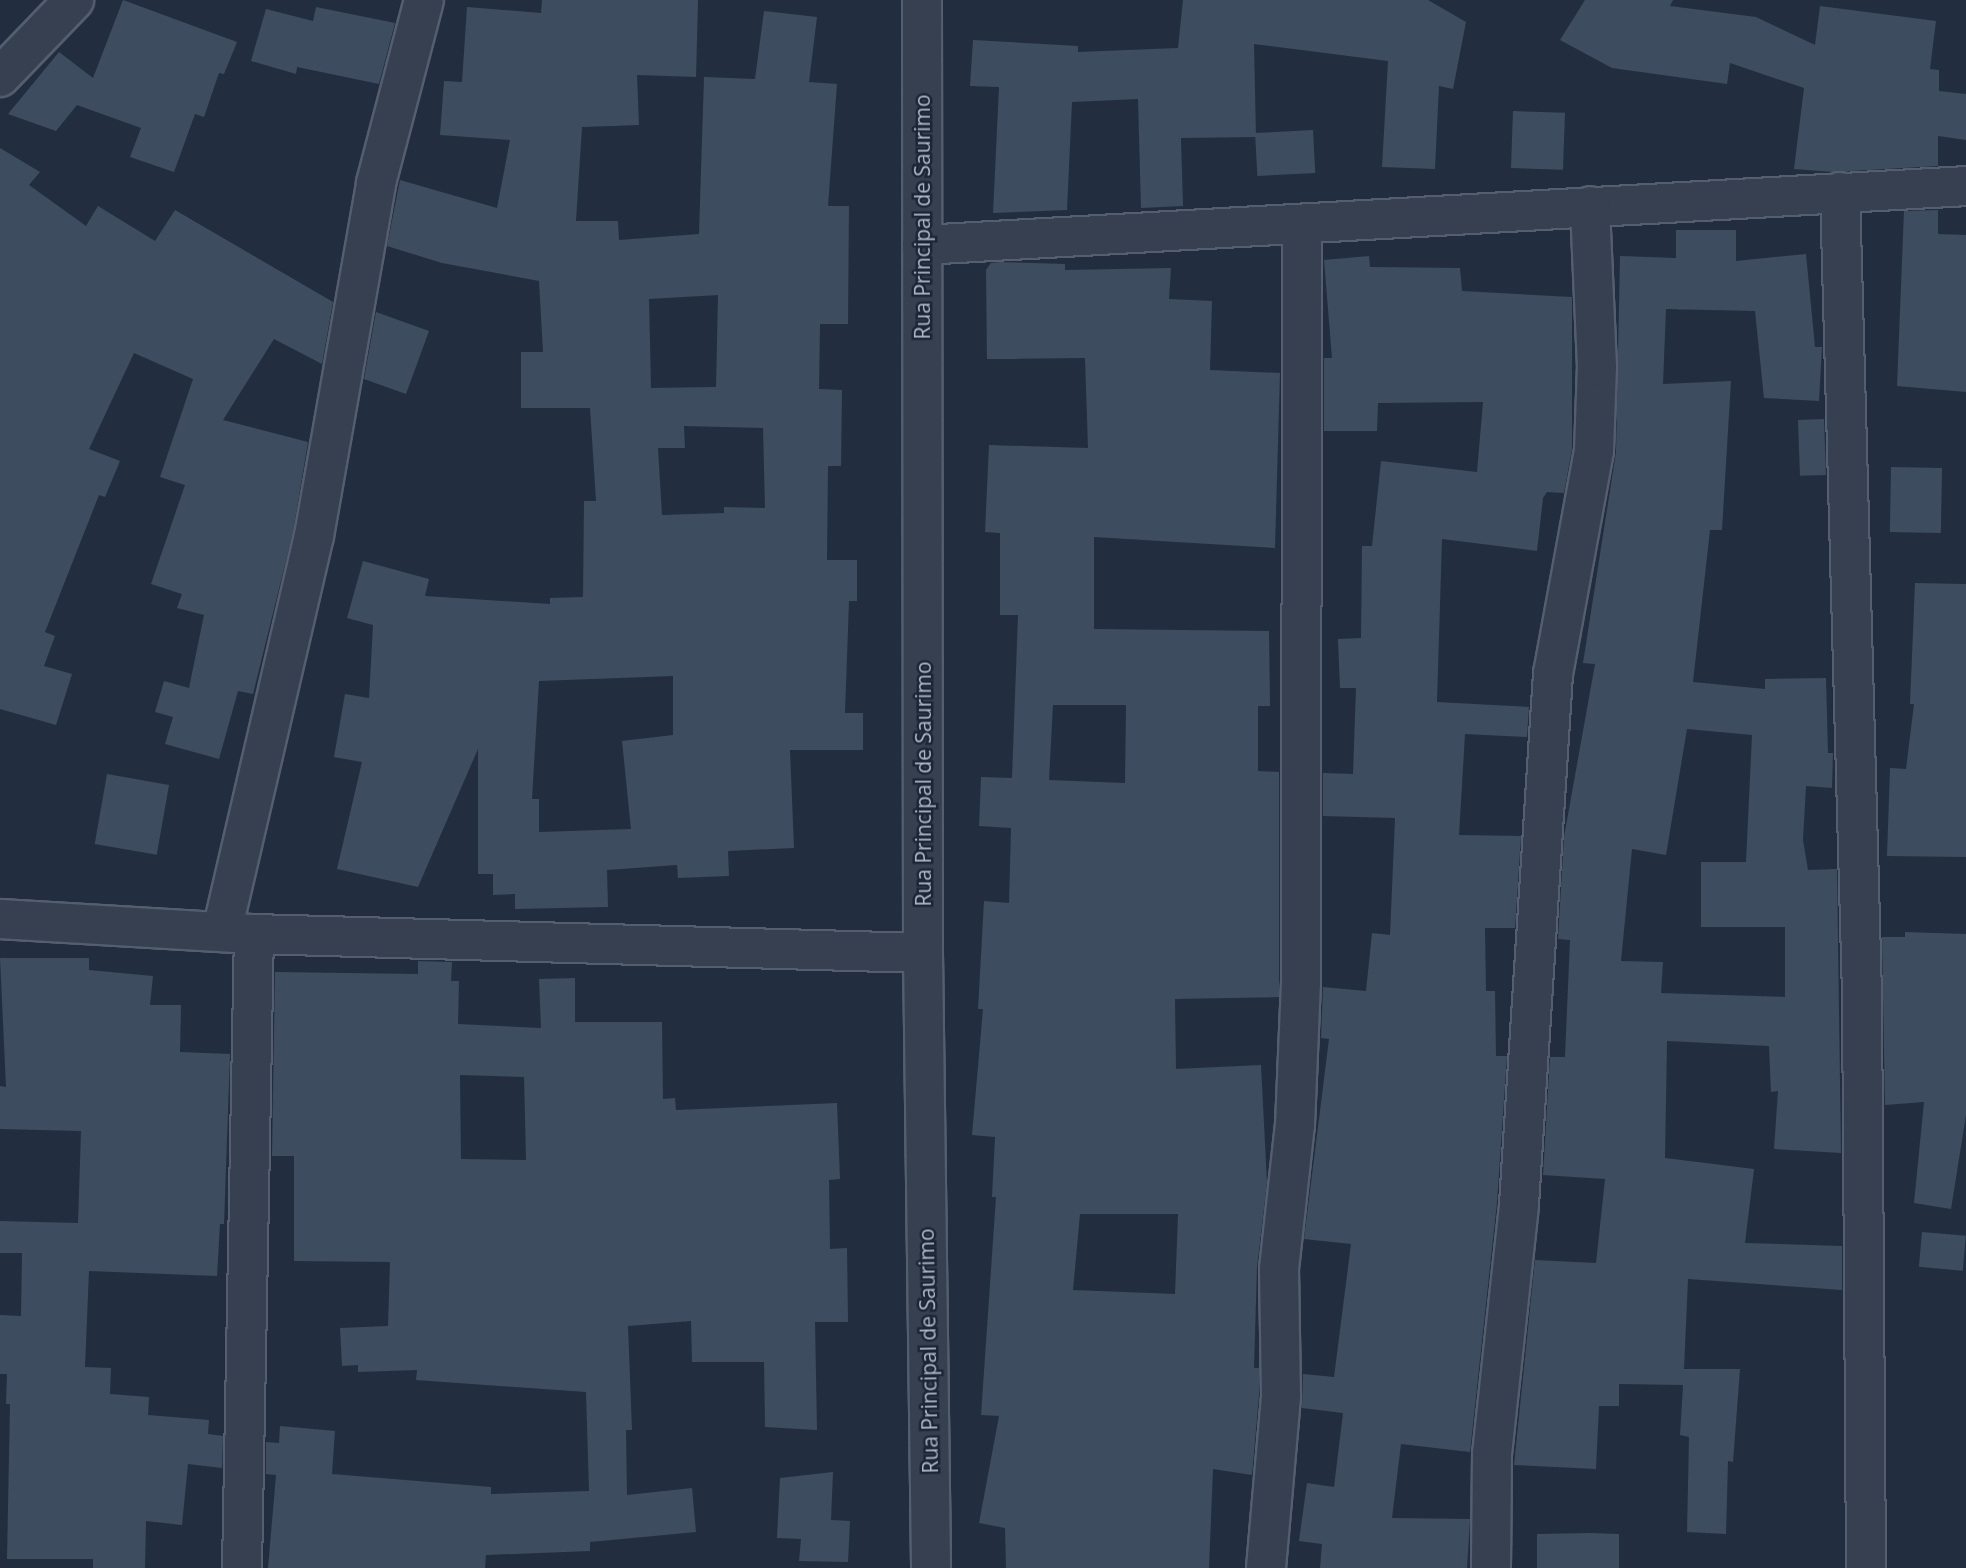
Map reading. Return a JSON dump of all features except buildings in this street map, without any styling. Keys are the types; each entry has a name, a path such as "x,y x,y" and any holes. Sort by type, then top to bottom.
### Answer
{"street":[{"path":"0,77 74,0"},
{"path":"242,1568 238,932 314,536 376,183 424,0"},
{"name":"Rua Principal de Saurimo","path":"922,0 923,953 931,1568"},
{"path":"922,246 1966,186"},
{"path":"1840,192 1862,997 1866,1568"},
{"path":"1491,1568 1492,1454 1519,1204 1553,674 1594,451 1597,367 1590,206"},
{"path":"1266,1568 1281,1396 1279,1269 1296,1125 1301,983 1302,225"},
{"path":"0,919 238,932 923,953"}]}
